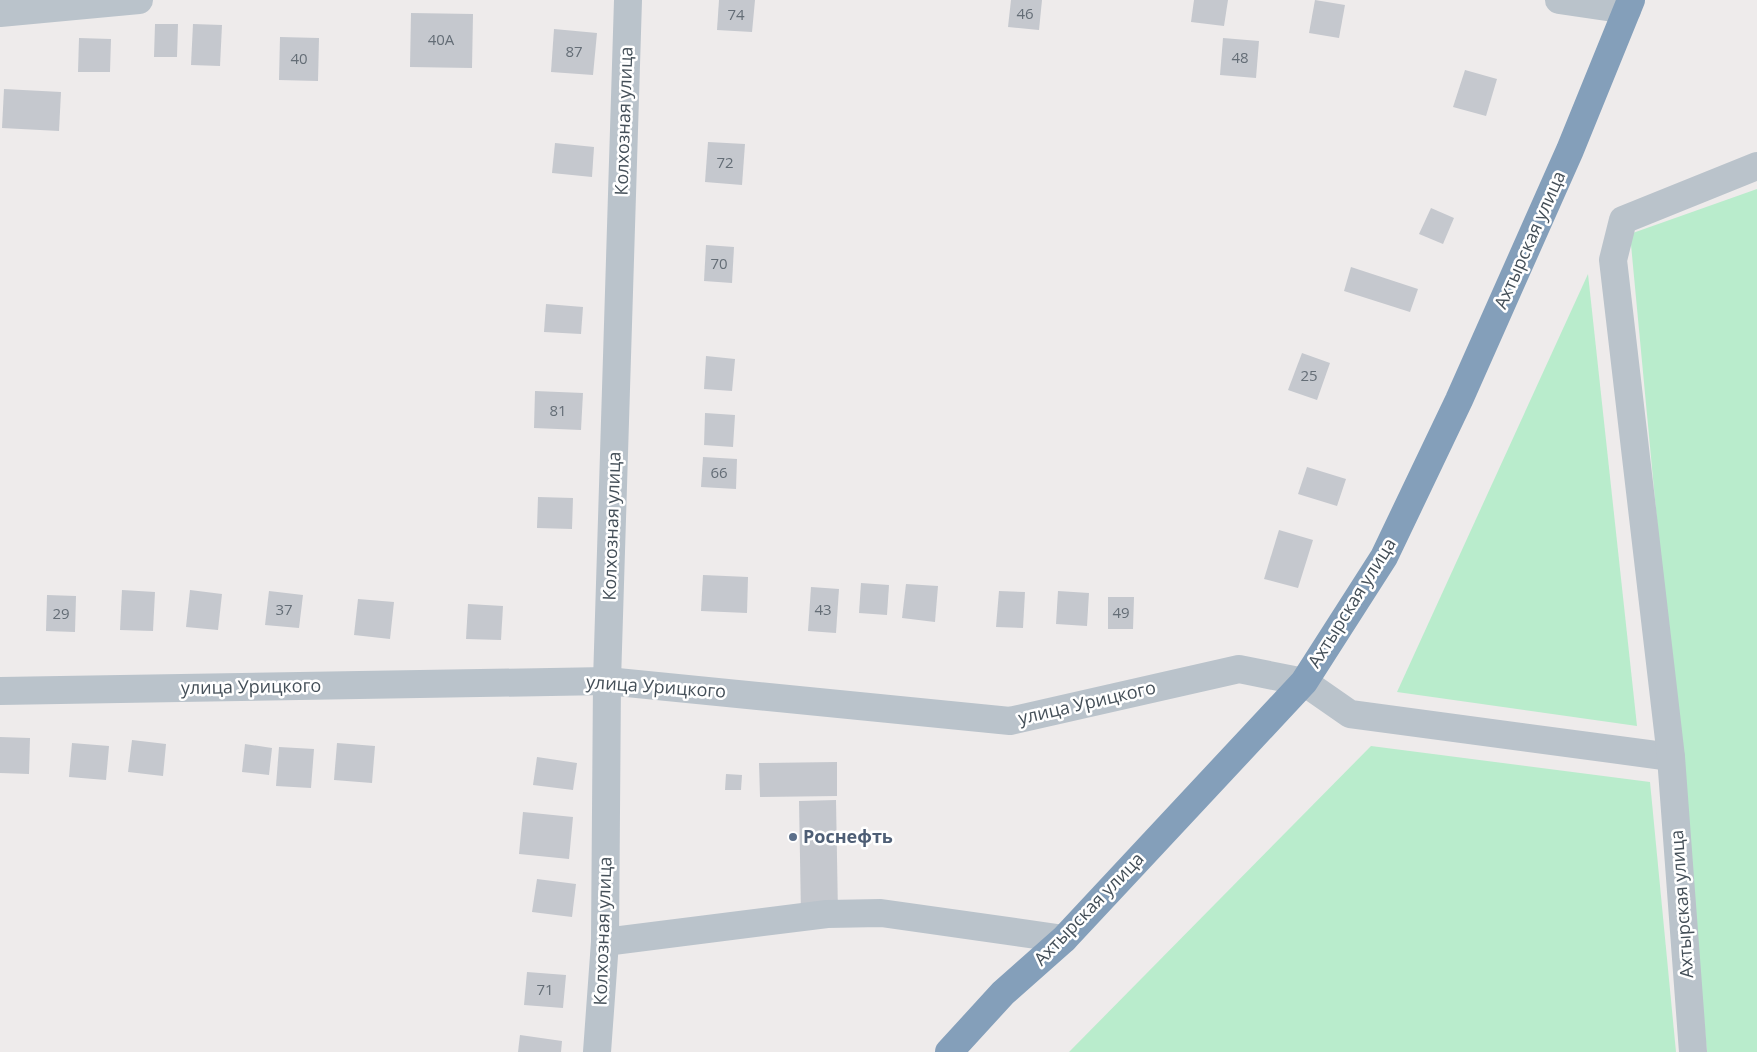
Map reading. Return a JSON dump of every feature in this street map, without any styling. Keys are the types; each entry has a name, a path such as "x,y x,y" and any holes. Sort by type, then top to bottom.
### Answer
{"highway":[{"name":"Ахтырская улица","path":"948,1052 1003,994 1064,939 1304,682 1388,549 1487,338 1570,150 1629,5"}],"street":[{"path":"0,13 139,0"},
{"name":"Колхозная улица","path":"597,1052 605,942 607,681 628,0"},
{"path":"1560,0 1629,5"},
{"name":"Ахтырская улица","path":"1693,1052 1671,757 1613,260 1623,220 1757,166"},
{"name":"улица Урицкого","path":"0,692 607,681 1010,720 1239,669 1304,682"},
{"path":"1304,682 1350,714 1671,757"},
{"path":"605,942 827,914 863,913 881,913 1064,939"}],"green space":[{"path":"1757,189 1757,1052 1707,1052 1630,234"},
{"path":"1588,274 1637,726 1397,692"},
{"path":"1371,746 1650,782 1676,1052 1069,1052"}],"building":[{"path":"719,0 755,0 752,32 717,30"},
{"path":"1011,0 1042,0 1039,30 1008,27"},
{"path":"1194,0 1228,0 1224,26 1191,22"},
{"path":"1315,0 1345,5 1339,38 1309,33"},
{"path":"411,13 473,14 472,68 410,67"},
{"path":"155,24 178,24 177,57 154,57"},
{"path":"193,24 222,25 220,66 191,65"},
{"path":"554,29 597,33 593,75 551,72"},
{"path":"280,37 319,38 318,81 279,80"},
{"path":"79,38 111,39 110,72 78,72"},
{"path":"1223,38 1259,41 1256,78 1220,75"},
{"path":"1465,70 1497,79 1486,116 1453,107"},
{"path":"4,89 61,92 59,131 2,128"},
{"path":"708,142 745,144 742,185 705,182"},
{"path":"555,143 594,147 592,177 552,173"},
{"path":"1431,208 1454,218 1443,244 1419,234"},
{"path":"706,245 734,247 732,283 704,281"},
{"path":"1351,267 1418,289 1410,312 1344,291"},
{"path":"546,304 583,307 581,334 544,332"},
{"path":"1302,353 1330,363 1317,400 1288,390"},
{"path":"706,356 735,359 732,391 704,389"},
{"path":"535,391 583,393 581,430 534,428"},
{"path":"705,413 735,415 733,447 704,445"},
{"path":"703,457 737,459 736,489 701,487"},
{"path":"1307,467 1346,479 1337,506 1298,494"},
{"path":"538,497 573,498 572,529 537,528"},
{"path":"1279,530 1313,540 1298,588 1264,579"},
{"path":"703,575 748,577 747,613 701,611"},
{"path":"861,583 889,585 887,615 859,613"},
{"path":"906,584 938,586 935,622 902,618"},
{"path":"811,587 839,589 836,633 808,631"},
{"path":"122,590 155,592 153,631 120,630"},
{"path":"190,590 222,594 218,630 186,627"},
{"path":"269,591 303,595 299,628 265,625"},
{"path":"999,591 1025,592 1023,628 996,627"},
{"path":"1058,591 1089,593 1087,626 1056,624"},
{"path":"47,595 76,596 75,632 46,631"},
{"path":"1108,597 1134,597 1133,629 1108,629"},
{"path":"358,599 394,602 390,639 354,635"},
{"path":"468,604 503,606 501,640 466,639"},
{"path":"0,737 30,738 29,774 0,773"},
{"path":"132,740 166,744 163,776 128,772"},
{"path":"72,743 109,746 106,780 69,777"},
{"path":"337,743 375,746 372,783 334,780"},
{"path":"245,744 272,748 269,775 242,772"},
{"path":"279,747 314,749 311,788 276,786"},
{"path":"537,757 577,763 573,790 533,785"},
{"path":"837,762 837,796 760,797 759,763"},
{"path":"726,774 742,775 741,790 725,790"},
{"path":"836,800 838,914 801,915 799,801"},
{"path":"523,812 573,817 569,859 519,854"},
{"path":"537,879 576,884 572,917 532,912"},
{"path":"527,972 566,975 563,1008 524,1005"},
{"path":"520,1035 562,1041 561,1052 518,1052"}],"place":[{"name":"Роснефть","path":"793,837"}]}
